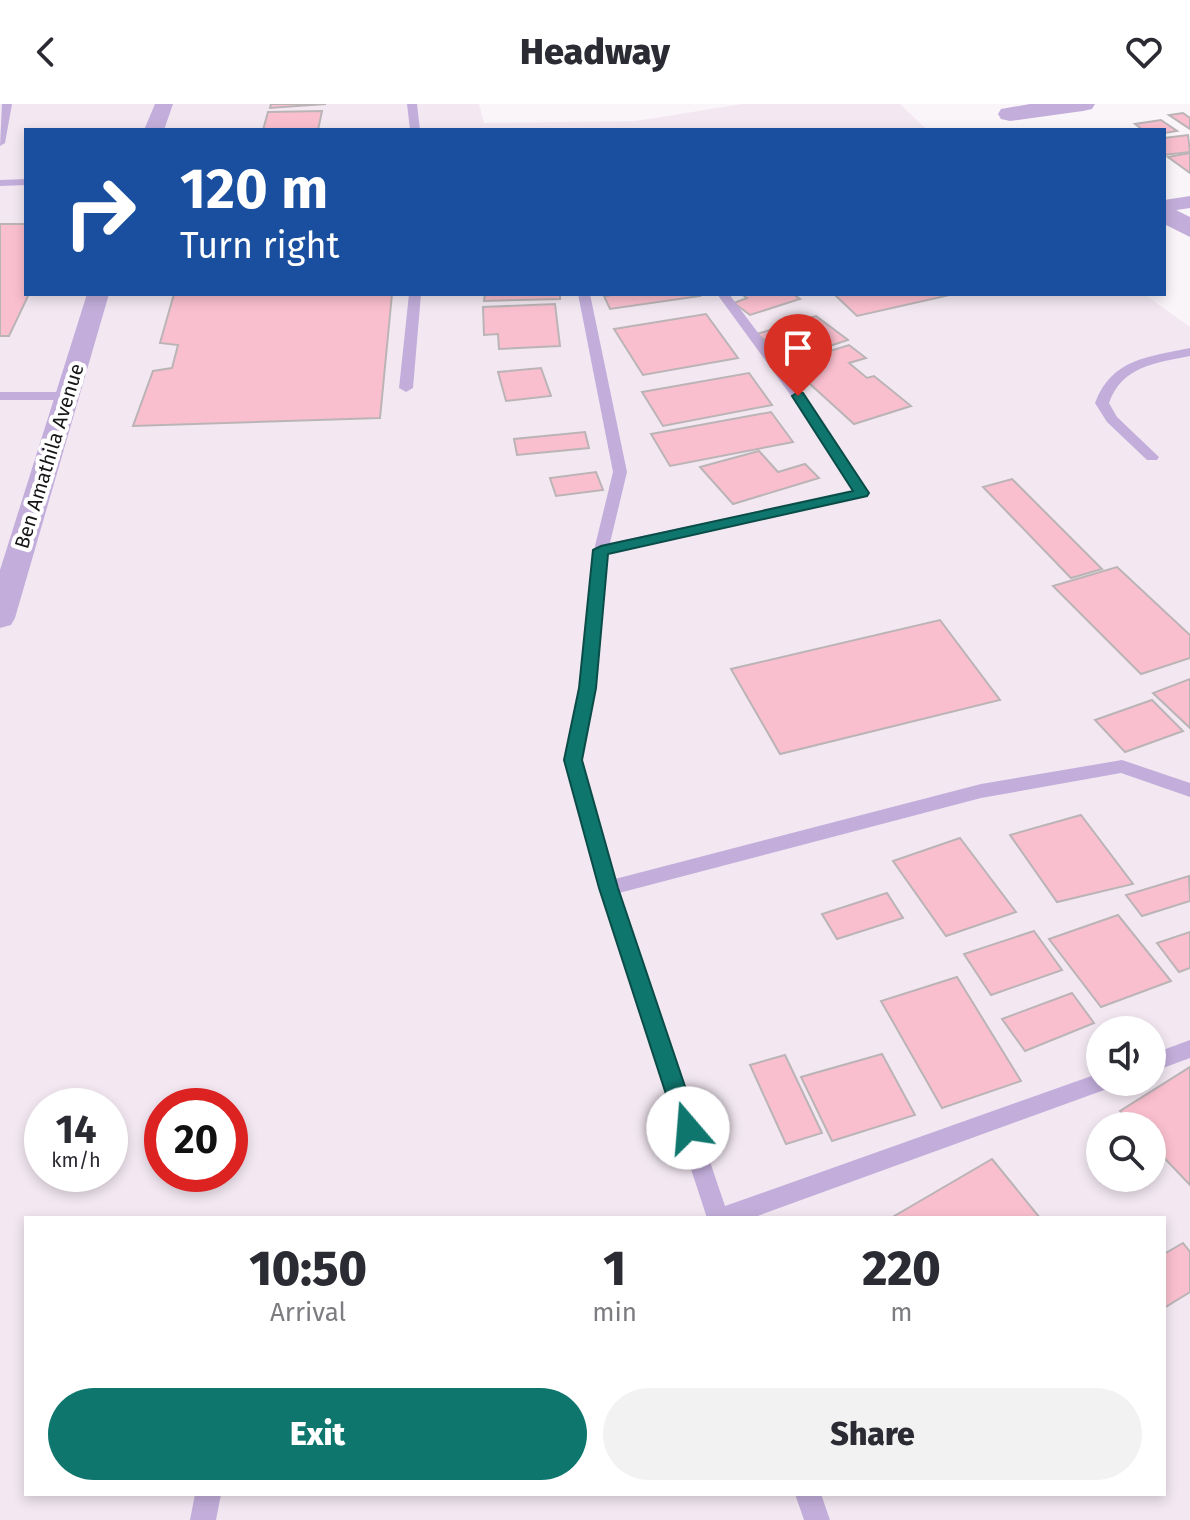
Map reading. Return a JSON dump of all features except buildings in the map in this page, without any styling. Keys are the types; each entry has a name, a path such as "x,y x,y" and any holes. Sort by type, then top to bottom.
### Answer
{"street":[{"path":"155,128 164,104"},
{"path":"1003,109 1083,104"},
{"path":"1003,109 1033,128"},
{"path":"1166,208 1190,202"},
{"path":"1166,211 1190,229"},
{"name":"Ben Amathila Avenue","path":"0,618 97,296"}],"lane":[{"path":"0,143 7,104"},
{"path":"412,104 415,128"},
{"path":"0,183 24,182"},
{"path":"406,388 415,296"},
{"path":"584,296 620,472 601,550 588,688 573,760 608,888 719,1216"},
{"path":"601,550 862,493 798,396 724,296"},
{"path":"1152,457 1112,419 1102,403 1105,391 1112,378 1125,369 1190,352"},
{"path":"0,396 67,396"},
{"path":"608,888 981,791 1122,766 1190,790"},
{"path":"1166,1058 1190,1049"},
{"path":"726,1216 1086,1087"},
{"path":"203,1520 208,1496"},
{"path":"809,1496 817,1520"}],"shaded area":[{"path":"0,104 479,104 484,123 636,121 742,104 900,104 925,128 24,128 24,296 1147,296 1190,327 1190,1520 0,1520"}],"route":[{"path":"688,1128 608,888 573,760 588,688 601,550 862,493 798,396"}]}
